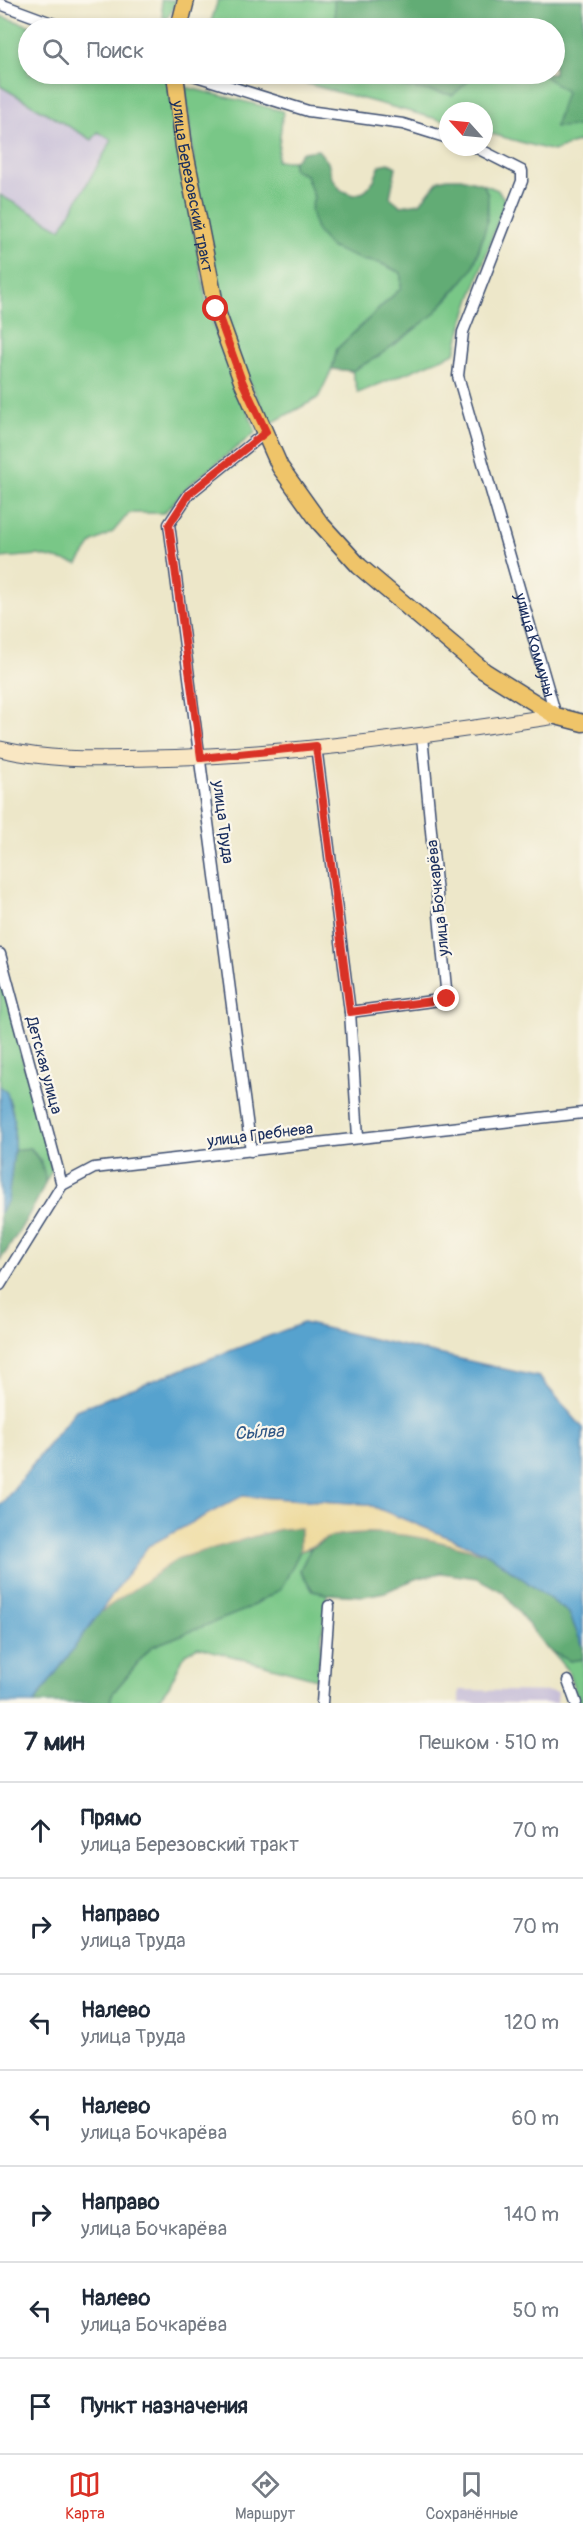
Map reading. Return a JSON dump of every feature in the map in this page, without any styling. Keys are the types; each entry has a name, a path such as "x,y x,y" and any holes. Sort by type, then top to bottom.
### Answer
{"main road":[{"path":"182,18 186,0"},
{"name":"улица Березовский тракт","path":"176,84 184,147 216,309 242,381 266,432"},
{"name":"улица Коммуны","path":"266,432 280,467 320,523 359,566 484,671 556,716"},
{"path":"556,716 583,723"}],"street":[{"path":"0,4 38,18"},
{"path":"222,84 308,111 403,124 439,135"},
{"name":"улица Коммуны","path":"493,156 522,171 522,181 463,332 458,376 556,716"},
{"name":"улица Труда","path":"251,1151 169,525 189,494 266,432"},
{"path":"0,749 34,757 65,759 201,758 422,736 556,716"},
{"name":"улица Бочкарёва","path":"350,1012 447,999 422,736"},
{"path":"316,746 350,1012 358,1137"},
{"name":"Детская улица","path":"0,954 62,1185"},
{"name":"улица Гребнева","path":"62,1185 94,1168 583,1113"},
{"path":"0,1285 62,1185"},
{"path":"322,1703 329,1606"},
{"path":"568,1681 576,1703"}],"shaded area":[{"path":"0,86 92,140 97,131 112,140 61,230 0,195"},
{"path":"459,1690 558,1692 557,1703 459,1703"}],"green space":[{"path":"161,0 176,0 167,18 163,17"},
{"path":"218,0 583,0 583,140 553,151 493,134 493,102 439,102 439,120 308,84 565,84 565,18 212,18"},
{"path":"334,0 583,0 583,126 555,127 566,92 555,84 565,84 565,18 335,18"},
{"path":"0,16 18,22 18,84 169,84 208,311 256,432 189,485 164,513 129,513 113,532 93,542 78,564 38,555 0,558 0,195 61,229 112,140 98,132 92,140 0,86"},
{"path":"389,84 465,84 453,95"},
{"path":"185,87 283,111 277,161 293,161 293,169 306,175 314,197 311,210 362,260 380,263 401,273 401,288 337,349 332,369 318,398 270,424 243,368 221,310 198,199"},
{"path":"318,150 328,162 332,178 341,190 353,195 364,192 374,180 380,165 389,163 396,167 390,197 401,206 420,203 439,180 447,178 461,178 483,184 488,195 487,223 472,270 433,315 377,357 352,371 332,369 337,349 401,288 401,273 380,263 362,260 330,247 316,230 311,210 314,197 306,175 293,169 293,161 303,152"},
{"path":"483,184 498,190 505,200 462,325 455,353 358,393 352,371 401,340 432,315 458,287 472,267 485,230 487,217 488,203"},
{"path":"0,974 52,1170 45,1183 41,1162 31,1148 14,1150 12,1107 0,1086"},
{"path":"30,1148 43,1168 45,1182 0,1260 0,1212 8,1200 14,1150"},
{"path":"300,1528 300,1551 281,1589 245,1610 151,1647 112,1694 110,1703 34,1703 99,1613 179,1558 280,1529"},
{"path":"387,1532 489,1554 569,1613 583,1647 583,1659 570,1661 547,1649 503,1592 477,1578 441,1573 415,1579 385,1592 364,1596 313,1591 300,1570 311,1548 331,1536"},
{"path":"311,1548 300,1570 313,1591 327,1594 317,1679 198,1647 185,1654 169,1686 156,1703 110,1703 112,1694 151,1647 281,1589 300,1551"},
{"path":"552,1652 570,1661 583,1659 583,1703 579,1703 568,1671"}],"sand":[{"path":"242,1496 367,1504 489,1554 412,1536 373,1533 330,1537 300,1551 300,1528 280,1529 179,1558 99,1613 148,1546"}],"water":[{"path":"0,1086 7,1093 14,1119 14,1150 8,1200 0,1212"},
{"name":"Сы́лва","path":"303,1323 539,1377 583,1428 583,1647 569,1613 489,1554 367,1504 242,1496 148,1546 34,1703 0,1703 0,1506 76,1410"}],"route":[{"path":"216,309 242,381 266,432 189,494 169,525 201,758 316,746 350,1012 447,999"}]}
